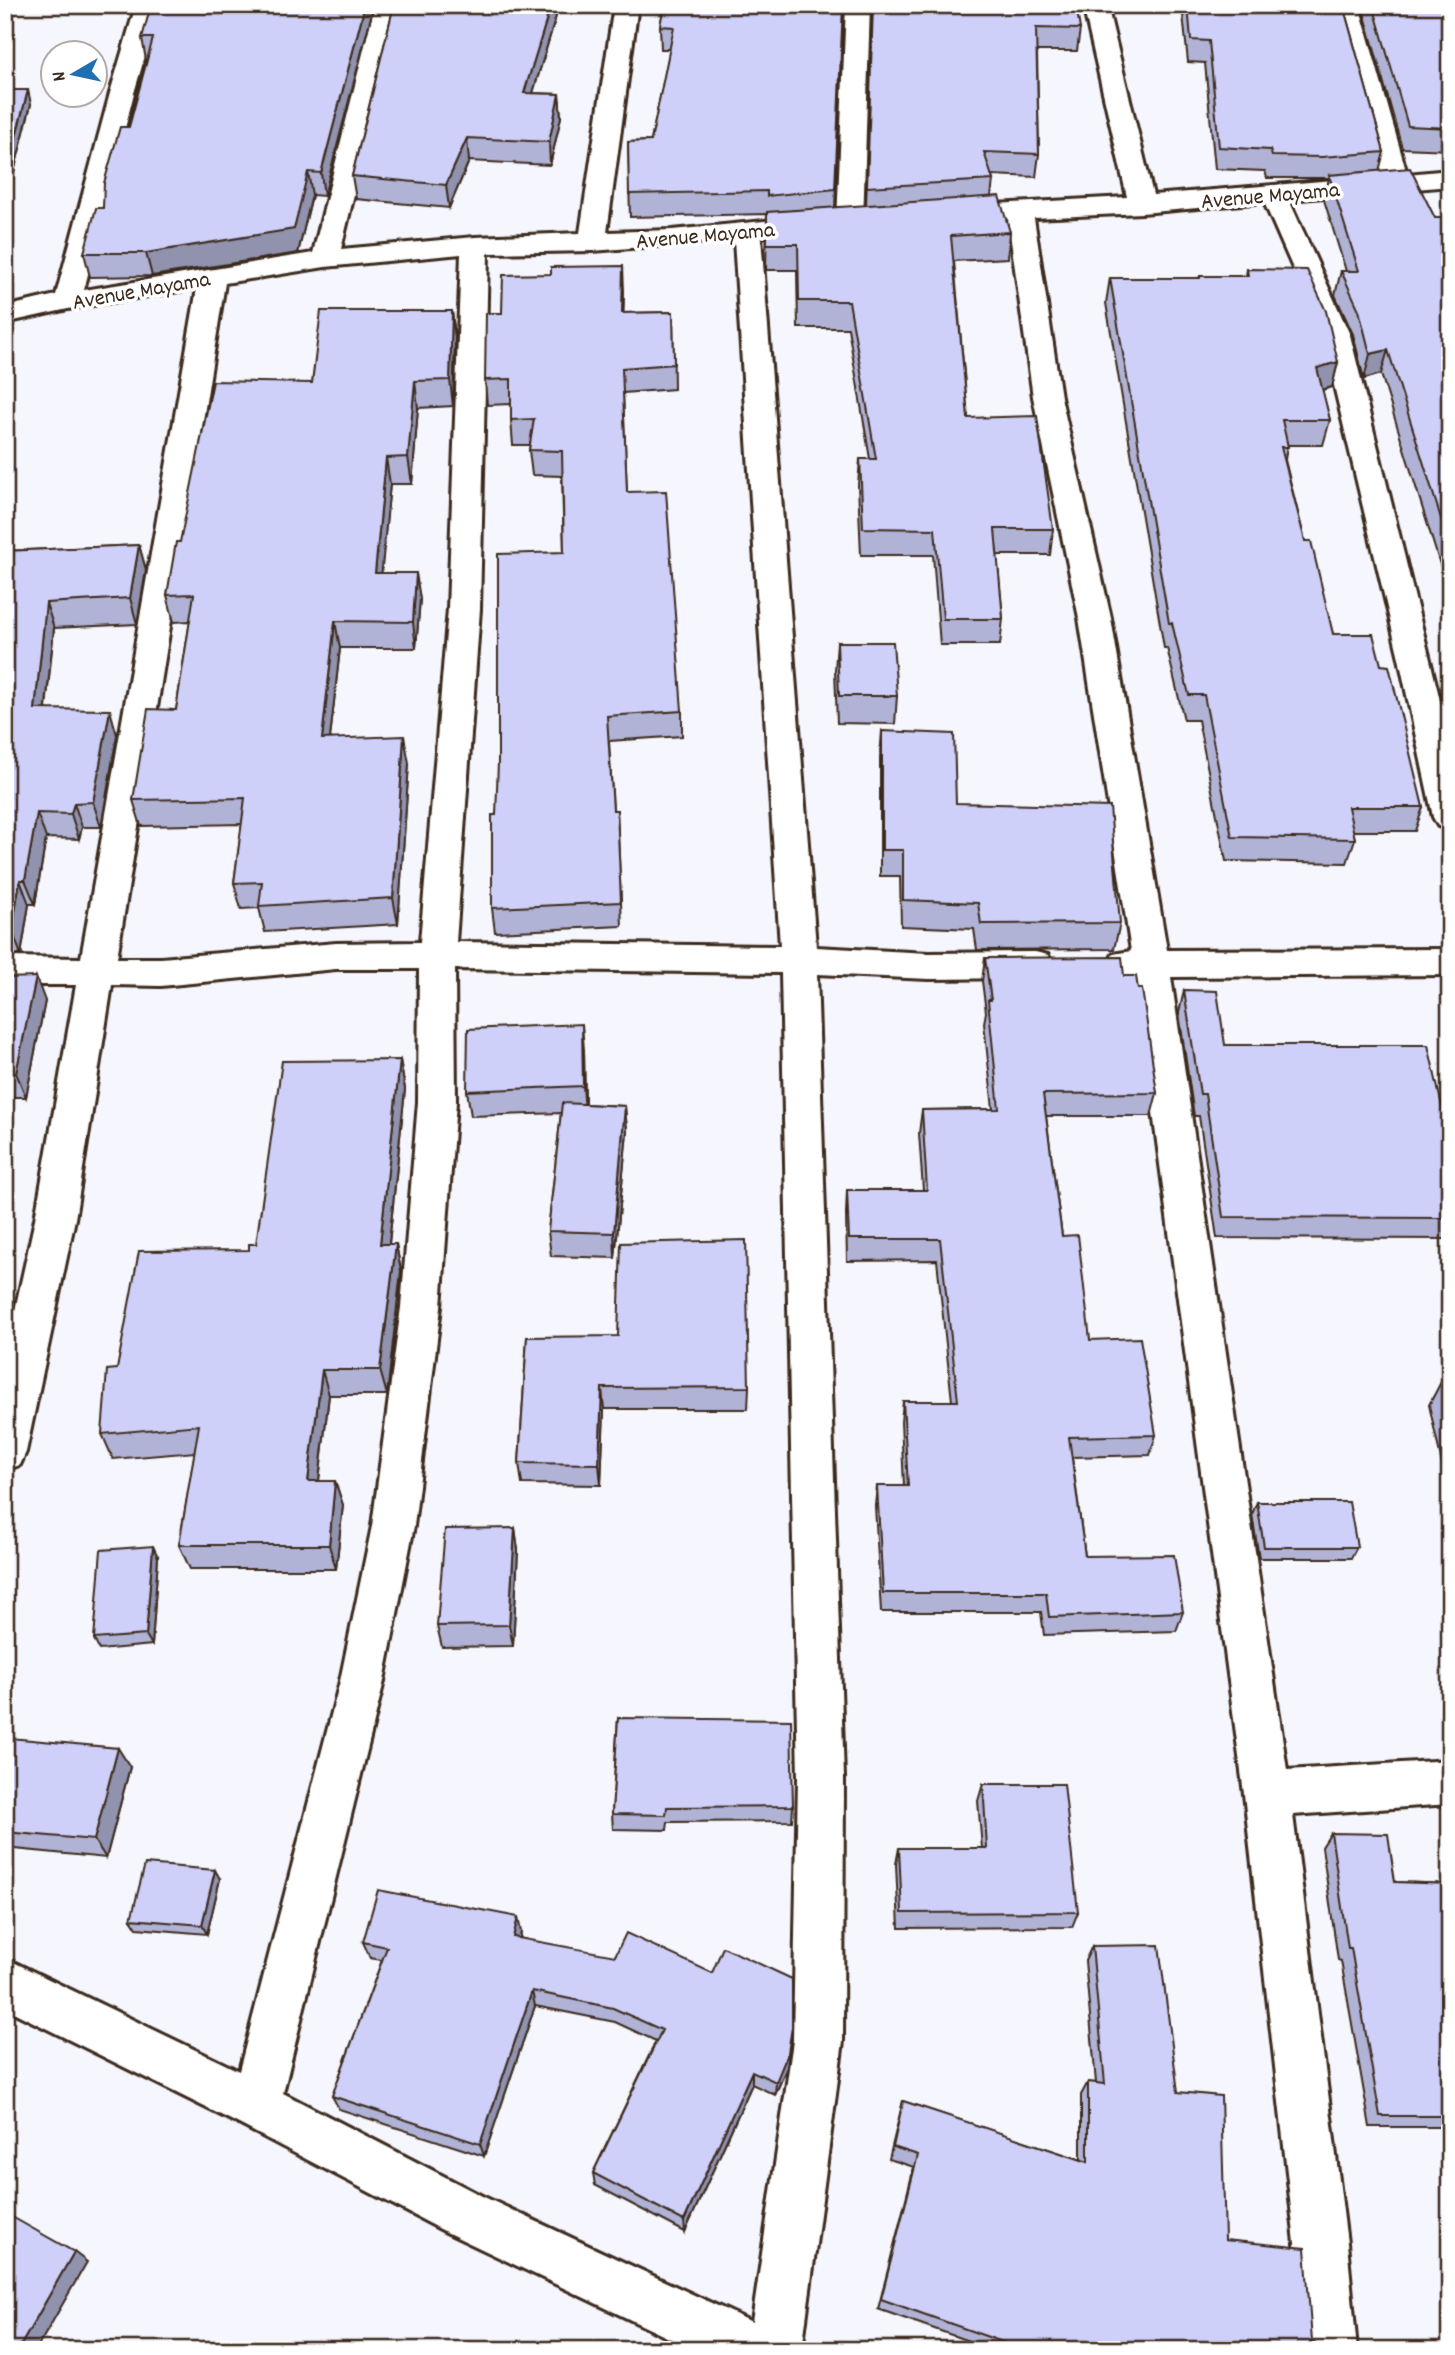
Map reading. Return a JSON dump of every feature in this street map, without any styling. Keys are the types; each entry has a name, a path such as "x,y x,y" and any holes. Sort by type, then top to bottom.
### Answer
{"street":[{"path":"68,301 122,93 148,5"},
{"path":"325,260 387,5"},
{"path":"592,243 626,5"},
{"name":"Avenue Mayama","path":"5,315 68,301 213,276 325,260 475,245 592,243 837,224 858,5"},
{"path":"1095,5 1142,205"},
{"path":"1346,5 1397,183"},
{"name":"Avenue Mayama","path":"968,214 1142,205 1450,178"},
{"path":"1273,193 1336,335 1415,658 1450,817"},
{"path":"1020,210 1047,397 1095,618 1151,964 1268,1794 1321,2243 1329,2350"},
{"path":"747,229 799,960 821,1778 818,2041 775,2350"},
{"path":"255,2105 362,1681 393,1526 421,1307 437,1102 437,955 464,608 475,245"},
{"path":"5,1452 55,1219 213,276"},
{"path":"5,971 160,972 336,956 437,955 799,960 929,966 1450,962"},
{"path":"1268,1794 1450,1782"},
{"path":"5,1982 255,2105 464,2214 753,2350"}],"building":[{"path":"151,5 365,5 321,173 308,172 294,229 146,253 84,253 96,208 103,208 104,183 120,127 129,127 153,38 142,38"},
{"path":"394,5 551,5 524,93 559,94 549,142 467,138 446,185 352,176"},
{"path":"664,5 843,5 835,189 767,196 767,191 629,194 628,142 651,141 674,27 660,26"},
{"path":"873,5 1076,5 1080,29 1036,28 1039,154 984,152 993,180 867,187"},
{"path":"1188,5 1343,5 1384,152 1322,157 1272,156 1270,150 1219,147 1209,41 1191,40"},
{"path":"1373,5 1450,5 1450,128 1408,126"},
{"path":"5,90 28,90 6,174 5,174"},
{"path":"1410,168 1435,218 1450,218 1450,547 1388,350 1370,354 1359,310 1341,271 1359,271 1329,175"},
{"path":"999,196 1010,232 951,236 968,418 1037,416 1053,529 995,529 1003,619 943,619 935,529 863,528 860,459 876,459 849,301 799,301 798,244 767,244 767,212"},
{"path":"623,266 622,313 673,312 674,364 622,368 627,492 666,491 682,711 607,716 613,810 617,810 621,902 492,908 492,815 496,815 498,762 498,554 564,552 562,451 529,450 534,419 511,420 511,379 485,380 486,313 502,313 503,275 551,274 551,267"},
{"path":"1247,269 1307,270 1326,311 1338,362 1317,368 1330,420 1282,420 1288,447 1281,447 1305,541 1311,541 1333,634 1373,634 1381,665 1389,666 1423,807 1348,807 1355,839 1232,837 1204,695 1189,695 1172,623 1169,623 1110,278 1248,276"},
{"path":"321,311 452,311 450,380 415,381 408,457 386,458 375,573 416,573 413,622 335,621 322,739 404,736 393,898 259,906 262,882 234,883 245,798 133,800 148,709 176,710 194,594 167,595 176,542 180,542 213,381 312,383"},
{"path":"139,545 130,598 46,603 35,709 110,710 93,802 74,803 71,814 37,813 25,880 20,880 12,930 5,930 5,551"},
{"path":"837,642 893,642 897,696 839,696"},
{"path":"882,731 954,734 956,803 1110,807 1120,923 981,924 978,903 903,900 903,850 882,850"},
{"path":"1122,957 1124,976 1136,976 1138,989 1142,989 1157,1093 1043,1094 1062,1236 1078,1235 1090,1340 1140,1338 1156,1435 1069,1437 1085,1556 1174,1555 1183,1612 1049,1617 1046,1593 883,1593 877,1486 908,1486 903,1401 958,1401 940,1239 849,1239 847,1190 927,1190 922,1110 999,1109 985,958"},
{"path":"36,977 16,1073 5,1074 5,978"},
{"path":"1184,990 1217,991 1225,1045 1428,1045 1450,1141 1450,1218 1223,1217 1205,1094 1200,1094"},
{"path":"582,1024 583,1086 467,1091 468,1029"},
{"path":"400,1060 380,1244 396,1244 380,1370 322,1370 308,1481 335,1481 329,1545 179,1545 199,1425 102,1434 107,1370 117,1369 139,1251 249,1250 249,1244 256,1244 282,1061"},
{"path":"562,1103 625,1106 614,1233 548,1231"},
{"path":"746,1240 749,1387 602,1388 599,1464 519,1463 527,1337 618,1336 621,1243"},
{"path":"1441,1382 1450,1382 1450,1422"},
{"path":"1257,1502 1349,1502 1357,1547 1264,1547"},
{"path":"515,1528 509,1625 437,1626 445,1529"},
{"path":"153,1546 146,1635 94,1639 101,1550"},
{"path":"618,1718 791,1720 793,1806 667,1807 666,1815 612,1814"},
{"path":"10,1738 118,1748 94,1840 5,1832 5,1752"},
{"path":"983,1784 1064,1784 1078,1912 902,1913 899,1848 987,1848"},
{"path":"1331,1833 1388,1834 1395,1882 1450,1884 1450,2116 1380,2116 1351,1948 1348,1948"},
{"path":"145,1864 215,1870 202,1925 131,1919"},
{"path":"378,1890 518,1917 513,1937 615,1956 626,1933 712,1973 723,1947 792,1979 792,2027 788,2053 776,2082 752,2071 684,2221 593,2173 662,2030 613,2008 532,1991 480,2144 332,2096 387,1947 363,1942"},
{"path":"1159,1945 1178,2092 1221,2096 1225,2240 1305,2248 1312,2341 1317,2350 1025,2350 881,2299 918,2155 893,2147 903,2101 1088,2162 1088,2082 1105,2084 1092,1946"},
{"path":"5,2213 74,2252 18,2350 5,2350"}]}
